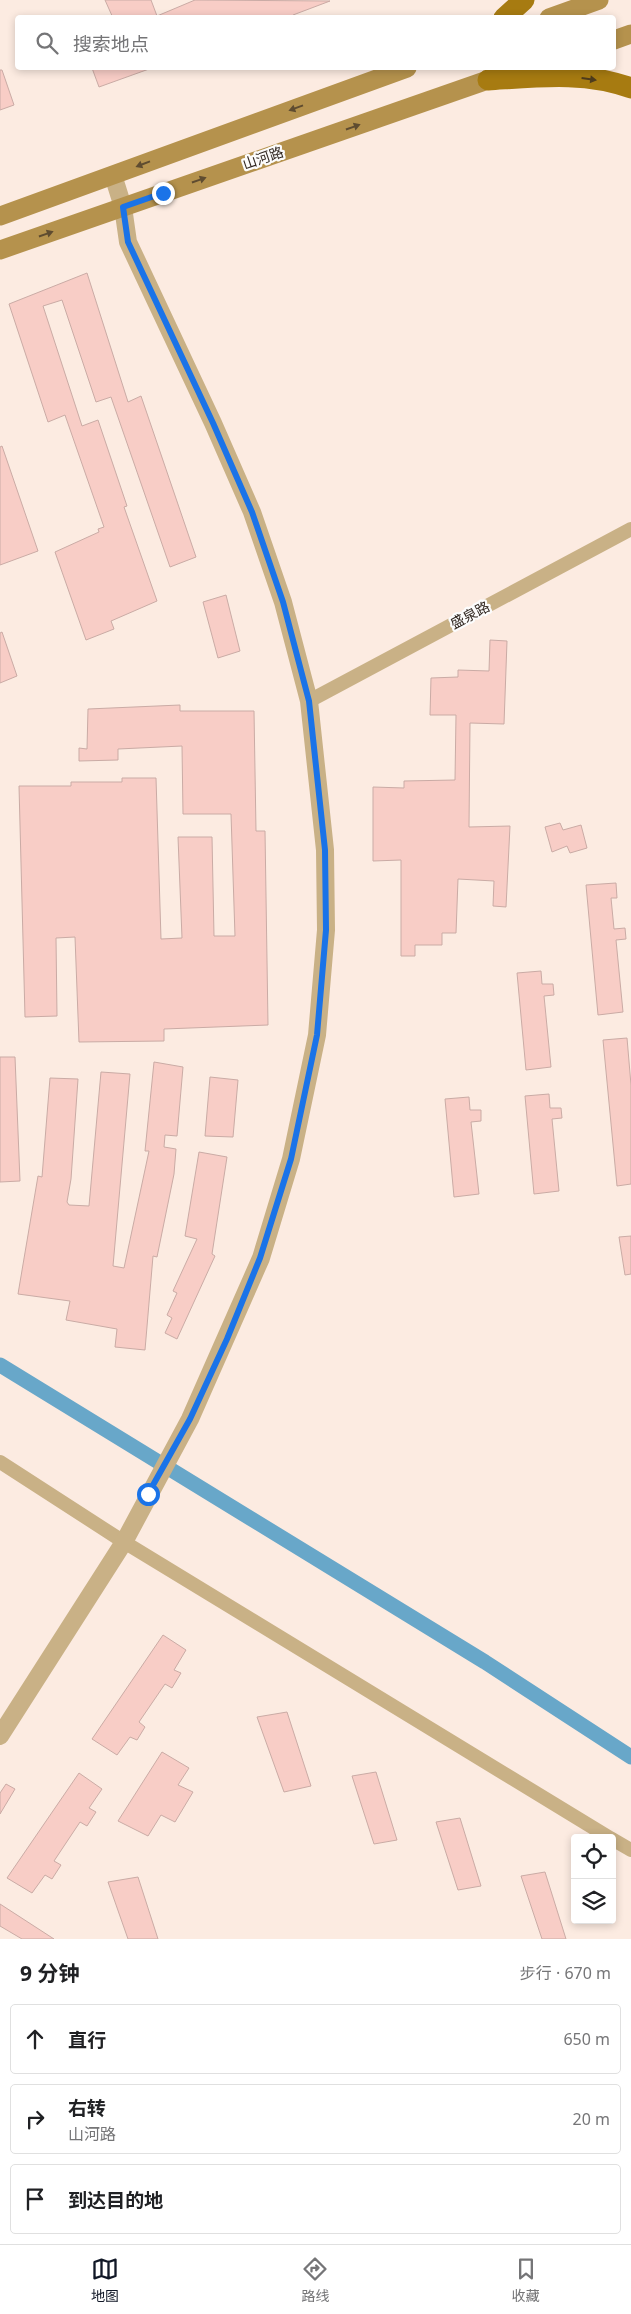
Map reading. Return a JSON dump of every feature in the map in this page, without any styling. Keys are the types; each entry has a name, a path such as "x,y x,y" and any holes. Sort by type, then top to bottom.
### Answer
{"main road":[{"path":"507,15 524,0"},
{"path":"557,15 599,0"},
{"path":"616,39 631,34"},
{"path":"0,216 402,70"},
{"name":"山河路","path":"0,250 520,70"},
{"path":"488,80 562,75 618,83 631,88"}],"street":[{"path":"0,1736 124,1542 148,1494 190,1419 260,1258 291,1159 317,1035 326,930 325,850 309,701 283,602 252,512 213,423 128,242 123,207 113,175"},
{"name":"盛泉路","path":"309,701 631,529"},
{"path":"0,1462 124,1542 604,1834"},
{"path":"616,1841 631,1850"}],"building":[{"path":"105,0 151,0 157,15 112,15"},
{"path":"195,0 330,1 293,15 159,15"},
{"path":"0,70 2,70 14,105 0,110"},
{"path":"93,70 146,70 99,87"},
{"path":"87,273 128,402 141,396 196,557 170,567 111,397 96,402 62,300 43,306 82,426 98,420 127,506 124,507 157,601 111,621 114,629 86,640 55,552 99,532 98,529 104,527 65,415 48,422 9,304"},
{"path":"2,446 38,551 0,565 0,447"},
{"path":"226,595 240,651 218,658 203,602"},
{"path":"2,632 17,676 0,683 0,633"},
{"path":"490,640 507,641 504,724 470,723 469,827 510,826 506,907 493,906 494,881 458,879 456,933 442,933 442,945 415,945 415,956 401,956 401,860 373,861 373,787 404,788 404,781 455,780 456,715 430,715 431,678 458,677 458,670 489,671"},
{"path":"180,705 180,711 254,711 256,831 265,831 268,1025 164,1029 164,1041 79,1042 75,937 56,938 57,1016 25,1017 19,786 71,786 71,782 122,782 122,778 156,778 161,939 182,938 178,837 212,837 214,936 235,936 231,814 183,814 182,746 118,749 118,760 79,761 79,748 87,749 88,709"},
{"path":"560,823 563,830 581,825 587,848 570,853 567,846 552,852 545,827"},
{"path":"616,883 617,898 611,898 614,929 625,928 626,939 616,940 623,1012 598,1015 586,885"},
{"path":"541,971 542,984 553,984 554,995 544,996 551,1067 526,1070 517,973"},
{"path":"627,1038 631,1085 631,1184 617,1186 603,1040"},
{"path":"0,1057 15,1057 20,1181 0,1182"},
{"path":"154,1062 183,1067 177,1136 165,1135 164,1147 176,1149 174,1174 157,1257 153,1256 145,1350 115,1347 117,1329 66,1320 70,1301 18,1294 38,1176 42,1177 50,1078 78,1079 71,1179 67,1202 69,1205 89,1206 101,1072 130,1074 113,1266 124,1268 149,1151 145,1151"},
{"path":"210,1077 238,1080 233,1137 205,1136"},
{"path":"549,1094 550,1108 561,1108 562,1118 552,1119 559,1191 534,1194 525,1096"},
{"path":"469,1097 470,1110 481,1110 481,1121 471,1122 479,1194 454,1197 445,1099"},
{"path":"199,1152 227,1157 212,1254 215,1256 177,1339 165,1333 172,1318 167,1315 177,1293 173,1291 197,1239 185,1236"},
{"path":"631,1236 631,1274 625,1275 619,1237"},
{"path":"163,1635 186,1650 174,1670 181,1673 172,1688 165,1684 139,1722 145,1727 137,1740 130,1737 117,1755 92,1739"},
{"path":"287,1712 311,1786 284,1792 257,1717"},
{"path":"162,1752 189,1768 178,1785 193,1792 175,1822 161,1815 148,1836 118,1821"},
{"path":"376,1772 397,1840 374,1844 352,1776"},
{"path":"79,1773 102,1789 89,1808 96,1812 87,1826 80,1822 54,1861 61,1865 52,1879 45,1875 32,1893 7,1878"},
{"path":"6,1784 15,1789 0,1814 0,1793"},
{"path":"460,1818 481,1886 458,1890 436,1822"},
{"path":"545,1872 566,1939 542,1939 521,1876"},
{"path":"138,1877 158,1939 128,1939 108,1882"},
{"path":"0,1904 54,1939 22,1939 0,1926"}],"waterway":[{"path":"0,1365 485,1662 631,1757"}],"route":[{"path":"148,1494 190,1419 227,1339 260,1258 291,1159 317,1035 326,930 325,850 309,701 283,602 252,512 213,423 128,242 123,207 163,193"}]}
